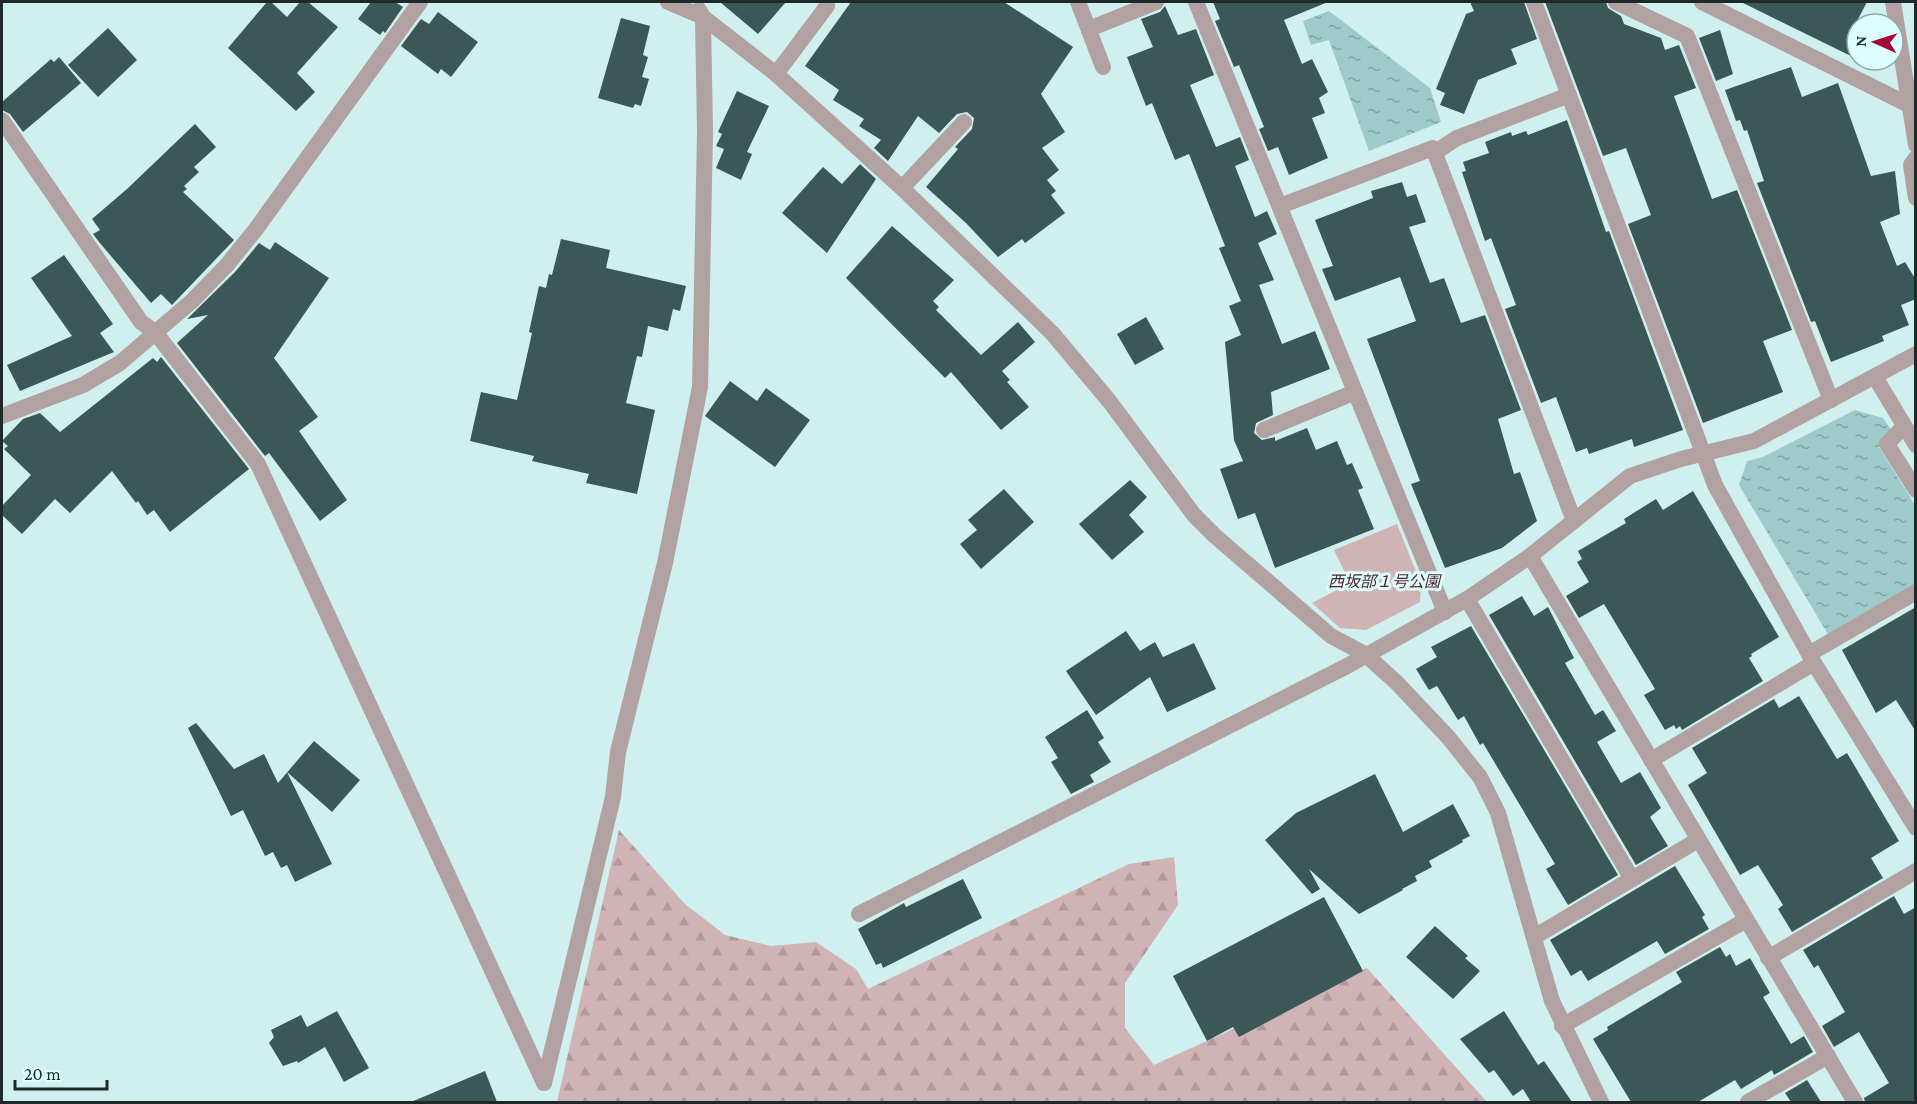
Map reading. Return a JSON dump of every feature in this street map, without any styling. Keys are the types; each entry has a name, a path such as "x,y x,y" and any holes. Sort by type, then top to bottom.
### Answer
{"street":[{"path":"2,416 102,376 192,301 256,229 420,2"},
{"path":"668,2 703,17 776,74 902,188 1052,333 1110,402 1194,514 1215,536 1331,636 1365,654 1441,729 1480,777 1498,813 1552,1001 1562,1026 1601,1102"},
{"path":"2,120 141,322 155,332 258,464 544,1083 613,797 618,752 665,562 700,387 705,132 703,17 695,2"},
{"path":"1078,2 1103,67"},
{"path":"1089,29 1156,2"},
{"path":"1196,2 1445,612"},
{"path":"1534,2 1715,485 1811,659 1916,828"},
{"path":"1616,2 1687,36 1831,400"},
{"path":"1702,2 1909,105"},
{"path":"1893,2 1916,145"},
{"path":"776,74 827,6"},
{"path":"1434,153 1457,138 1569,95"},
{"path":"902,188 964,122"},
{"path":"1280,206 1432,148 1574,521"},
{"path":"1916,158 1911,165 1916,198"},
{"path":"859,914 1347,666 1365,654 1392,643 1467,599 1530,556 1630,476 1754,441 1916,354"},
{"path":"1875,376 1916,445"},
{"path":"1264,429 1355,392"},
{"path":"1904,426 1887,444 1916,490"},
{"path":"1530,556 1855,1102"},
{"path":"1651,760 1916,592"},
{"path":"1467,599 1632,879"},
{"path":"1534,937 1698,840"},
{"path":"1768,958 1916,871"},
{"path":"1562,1026 1746,920"},
{"path":"1748,1102 1828,1056"}],"green space":[{"name":"西坂部１号公園","path":"1397,524 1421,584 1420,602 1366,630 1340,628 1312,603 1350,583 1334,550"},
{"path":"619,830 685,904 725,935 771,946 816,942 856,969 868,989 1129,864 1174,857 1178,905 1125,983 1125,1028 1154,1065 1367,968 1487,1102 557,1102"}],"water":[{"path":"1329,11 1430,88 1441,122 1369,151 1329,40 1311,45 1303,21"},
{"path":"1855,410 1883,418 1892,431 1879,447 1915,505 1915,585 1829,636 1739,485 1747,461 1763,457"}],"building":[{"path":"267,2 271,2 287,17 300,2 308,2 338,27 297,73 315,92 296,111 228,48"},
{"path":"371,2 395,2 403,7 385,33 383,31 380,35 358,19"},
{"path":"720,2 786,2 758,34"},
{"path":"851,2 1004,2 1073,47 1041,94 1065,132 1042,148 1059,170 1047,180 1056,191 1051,195 1065,213 1025,243 1022,239 998,257 966,223 926,187 958,149 955,147 972,129 974,118 967,112 957,114 939,133 918,116 888,161 874,148 881,140 859,126 864,119 833,100 839,90 805,66"},
{"path":"1213,2 1328,2 1284,20 1302,64 1312,59 1328,92 1319,98 1325,113 1312,118 1328,158 1289,175 1278,147 1268,151 1259,129 1264,127 1239,65 1234,67 1215,21 1220,19"},
{"path":"1470,2 1524,2 1537,39 1511,49 1517,64 1478,80 1464,114 1440,105 1445,93 1436,89 1466,14 1474,11"},
{"path":"1545,2 1606,2 1608,8 1621,16 1624,24 1661,38 1665,50 1679,45 1696,88 1674,96 1712,199 1737,190 1792,330 1763,341 1783,392 1703,423 1628,224 1651,215 1626,148 1603,156"},
{"path":"1741,2 1867,2 1862,12 1845,12 1845,53"},
{"path":"1165,6 1178,35 1196,29 1214,75 1190,85 1216,147 1240,137 1249,160 1235,166 1255,217 1267,211 1277,234 1258,243 1274,280 1259,285 1282,344 1315,331 1330,369 1271,392 1273,415 1256,423 1254,433 1262,440 1275,437 1275,441 1307,428 1316,450 1337,441 1347,465 1352,463 1363,488 1358,490 1374,529 1275,568 1255,513 1238,519 1220,469 1243,461 1234,440 1225,342 1241,335 1229,306 1241,301 1219,248 1225,246 1189,154 1175,160 1152,103 1146,106 1127,57 1153,47 1141,19 1160,12"},
{"path":"438,12 478,42 451,77 441,69 438,74 401,46 421,19 429,24"},
{"path":"621,18 650,26 643,55 648,57 642,77 649,79 641,106 635,104 633,108 598,98"},
{"path":"108,28 137,60 98,97 68,65"},
{"path":"1720,30 1733,74 1716,81 1699,38"},
{"path":"59,57 81,83 23,132 10,114 2,110 2,102 51,59 54,62"},
{"path":"1791,67 1802,97 1838,83 1871,176 1895,171 1900,214 1880,222 1897,266 1905,262 1916,280 1916,299 1901,305 1909,325 1882,336 1884,341 1831,362 1815,321 1811,322 1757,183 1764,181 1747,130 1744,131 1740,120 1736,121 1725,90"},
{"path":"737,91 769,106 747,152 752,154 741,180 716,168 724,149 716,146 722,134 718,132"},
{"path":"1567,120 1606,232 1609,231 1683,430 1634,447 1632,439 1589,454 1587,448 1576,452 1556,397 1541,403 1505,309 1516,305 1491,238 1485,241 1462,172 1466,171 1463,162 1489,153 1485,142 1511,132 1512,136 1526,131 1528,135"},
{"path":"195,124 216,147 194,167 199,172 184,186 187,189 183,192 234,240 172,305 161,294 151,303 93,234 100,230 92,219"},
{"path":"860,164 876,179 827,253 782,213 823,167 842,184"},
{"path":"1402,182 1407,197 1416,194 1426,222 1409,227 1430,283 1444,278 1461,323 1485,315 1521,410 1498,419 1514,474 1520,472 1537,521 1502,548 1445,568 1411,484 1420,481 1367,339 1416,321 1400,277 1335,301 1322,269 1333,266 1315,220 1373,198 1371,191"},
{"path":"892,226 954,280 933,301 939,307 936,310 981,355 1018,322 1035,342 1002,371 1010,380 1007,382 1029,407 1001,430 951,372 945,378 846,278"},
{"path":"561,239 610,250 606,268 686,286 680,311 673,309 668,331 648,326 642,357 637,356 626,403 655,410 637,494 586,483 589,474 532,461 534,456 470,441 481,392 517,400 532,333 529,332 539,286 546,288 549,274 552,275"},
{"path":"275,242 329,278 274,358 318,417 299,431 347,500 320,521 269,453 265,456 177,343 208,315 187,319 235,272 259,243 270,250"},
{"path":"64,255 113,324 100,333 114,352 20,391 7,365 72,336 31,278"},
{"path":"1146,317 1164,349 1135,365 1117,334"},
{"path":"161,357 249,469 170,532 154,510 147,515 112,471 70,513 55,499 22,534 2,515 2,506 31,475 4,449 8,446 2,441 23,419 40,413 60,432 153,358 157,362"},
{"path":"730,381 757,401 766,388 810,420 775,467 705,416"},
{"path":"1130,480 1147,497 1129,515 1144,532 1112,560 1079,524"},
{"path":"1004,489 1034,522 981,569 960,544 977,530 968,520"},
{"path":"1693,491 1779,637 1751,654 1749,658 1763,681 1682,730 1680,726 1676,729 1674,725 1665,730 1644,695 1655,689 1604,604 1579,618 1566,596 1589,582 1577,562 1582,559 1578,551 1626,523 1624,519 1656,499 1663,510"},
{"path":"1522,596 1534,616 1548,607 1574,658 1565,663 1595,715 1603,710 1616,731 1597,742 1621,783 1640,772 1661,808 1650,817 1668,846 1636,865 1489,615"},
{"path":"1916,607 1916,732 1896,700 1876,713 1842,650"},
{"path":"1471,626 1618,875 1568,905 1546,869 1555,864 1483,743 1480,745 1464,716 1458,720 1437,686 1429,690 1416,669 1437,657 1431,647"},
{"path":"1126,631 1140,651 1155,642 1163,657 1194,643 1216,689 1167,712 1150,677 1096,715 1066,671"},
{"path":"1799,696 1837,759 1847,753 1899,841 1871,858 1883,878 1792,932 1778,909 1783,905 1758,865 1740,875 1688,785 1707,773 1692,748 1774,699 1779,708"},
{"path":"1087,710 1104,738 1098,742 1111,762 1090,775 1094,782 1071,794 1051,762 1058,758 1045,737"},
{"path":"196,723 234,769 264,754 278,783 287,772 332,864 295,882 287,865 281,868 273,852 265,856 243,810 231,816 188,728"},
{"path":"314,741 360,780 332,812 287,772"},
{"path":"1375,774 1403,832 1453,804 1470,836 1429,861 1432,867 1415,876 1417,881 1359,914 1309,869 1320,889 1312,894 1265,840 1296,813"},
{"path":"1675,866 1705,915 1702,917 1709,929 1665,954 1657,941 1588,981 1581,970 1571,976 1550,940"},
{"path":"963,879 982,918 883,968 881,963 876,965 858,929 904,903 906,907"},
{"path":"1894,896 1904,914 1916,907 1916,1102 1865,1102 1864,1098 1889,1083 1859,1032 1834,1047 1822,1026 1845,1012 1818,965 1814,968 1803,950"},
{"path":"1324,897 1363,971 1239,1037 1233,1027 1207,1041 1173,976"},
{"path":"1435,926 1468,956 1465,958 1480,971 1453,999 1406,957"},
{"path":"1720,947 1726,957 1730,954 1736,966 1750,958 1770,993 1763,997 1791,1044 1804,1036 1813,1052 1774,1075 1772,1070 1741,1089 1735,1080 1698,1102 1631,1102 1593,1039 1608,1030 1607,1027 1682,982 1676,972"},
{"path":"337,1011 369,1068 344,1082 325,1047 298,1063 297,1061 283,1066 269,1043 274,1037 271,1030 301,1015 307,1027"},
{"path":"1504,1011 1538,1065 1544,1061 1572,1102 1531,1102 1523,1089 1513,1096 1494,1070 1489,1073 1460,1039"},
{"path":"485,1071 497,1102 411,1102"},
{"path":"1807,1080 1821,1102 1791,1102 1785,1093"}]}
